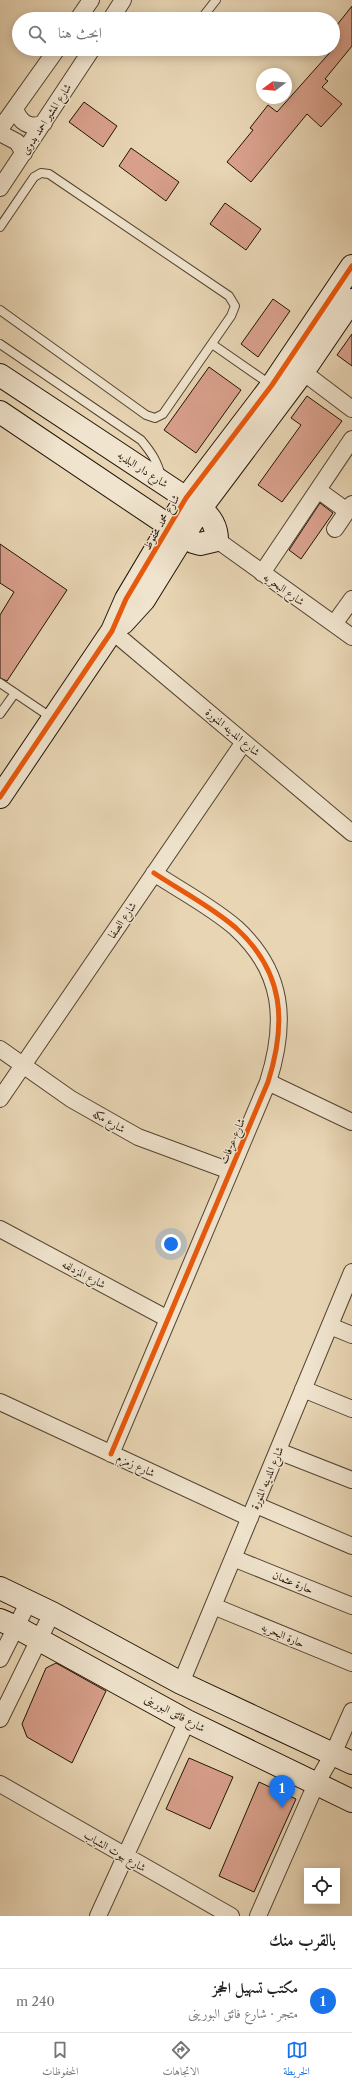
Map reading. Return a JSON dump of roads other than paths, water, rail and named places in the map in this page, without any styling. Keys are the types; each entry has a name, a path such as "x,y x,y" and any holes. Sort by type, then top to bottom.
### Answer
{"street":[{"path":"83,12 91,0"},
{"path":"115,12 123,0"},
{"path":"24,153 17,142 1,127 52,56"},
{"name":"شارع المشير احمد بدوى","path":"0,188 87,56"},
{"path":"15,108 17,116 22,122 30,126 38,126 44,123"},
{"name":"شارع محمد محفوظ","path":"260,415 272,385 352,266"},
{"name":"شارع محمد محفوظ","path":"0,796 112,631 126,599 177,532 194,503 260,415 302,372 352,300"},
{"path":"302,372 352,409"},
{"name":"شارع دار البلديه","path":"0,374 194,503 213,521 216,531 216,540"},
{"path":"33,397 8,418 177,532 200,544 216,540"},
{"path":"262,573 352,439"},
{"path":"318,490 350,507 335,529"},
{"name":"شارع البحريه","path":"216,540 352,637"},
{"path":"334,624 352,600"},
{"name":"شارع المدينه المنورة","path":"112,631 351,830"},
{"name":"شارع الصفا","path":"0,1099 244,742"},
{"name":"شارع عرفات","path":"111,1454 268,1082 280,1037 280,1012 275,988 266,965 252,945 235,927 154,873"},
{"name":"شارع مكه","path":"0,1049 22,1066 71,1099 138,1137 230,1171"},
{"path":"268,1082 352,1122"},
{"name":"شارع المزدلفه","path":"0,1229 168,1319"},
{"name":"شارع المدينه المنورة","path":"181,1683 351,1275"},
{"path":"330,1326 352,1335"},
{"path":"303,1389 352,1409"},
{"name":"شارع زمزم","path":"0,1402 111,1454 253,1512 352,1546"},
{"path":"278,1451 352,1480"},
{"name":"حارة عثمان","path":"233,1558 352,1606"},
{"path":"0,1588 52,1613 181,1683 352,1763"},
{"path":"0,1659 8,1623 29,1601"},
{"name":"حارة البحريه","path":"213,1606 352,1663"},
{"path":"0,1719 52,1613"},
{"name":"شارع فائق البورينى","path":"8,1623 187,1721 352,1801"},
{"path":"258,1916 316,1784 333,1754 352,1712"},
{"path":"98,1916 124,1856 187,1721"},
{"name":"شارع بيوت الشباب","path":"0,1784 231,1916"}],"lane":[{"path":"207,12 216,0"},
{"path":"0,227 34,177 41,173 49,174 230,296 233,300 234,311 163,414 159,417 150,418 0,310"},
{"path":"0,344 141,440 151,452 158,466 162,482"},
{"path":"212,344 272,385"},
{"path":"0,683 53,718"},
{"path":"0,714 15,693"}],"place":[{"name":"مكتب تسهيل الحجز","path":"282,1808"}]}
